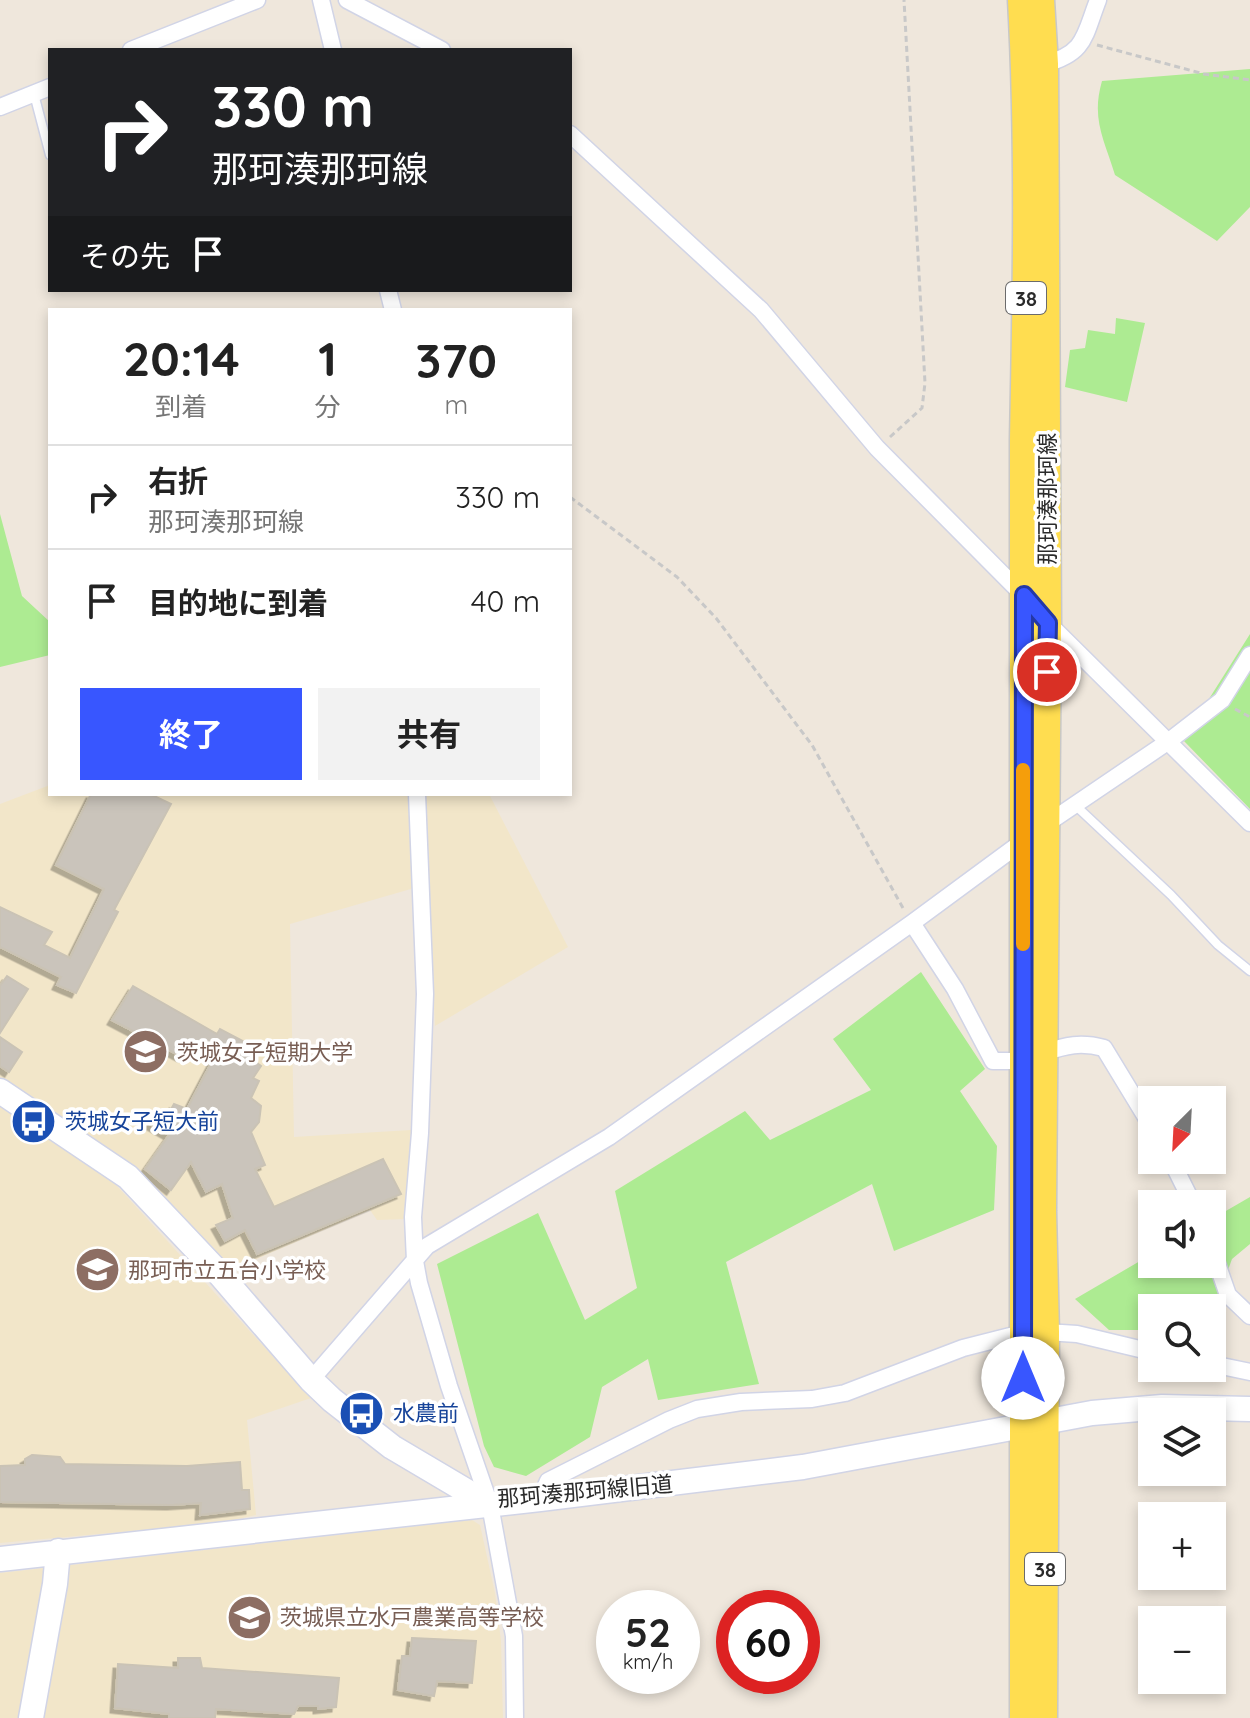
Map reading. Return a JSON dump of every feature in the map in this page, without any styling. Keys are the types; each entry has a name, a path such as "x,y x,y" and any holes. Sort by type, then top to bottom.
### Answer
{"main road":[{"name":"那珂湊那珂線","path":"1021,0 1026,272 1023,842 1033,1057 1034,1422 1044,1718"},
{"name":"那珂湊那珂線","path":"1033,1057 1045,825 1048,623 1045,64 1041,0"},
{"name":"那珂湊那珂線","path":"1023,1718 1034,1422"}],"street":[{"path":"136,48 257,0"},
{"path":"321,0 333,48"},
{"path":"347,0 438,48"},
{"path":"1045,64 1069,57 1082,41 1098,0"},
{"path":"0,107 42,91"},
{"path":"572,136 761,310 877,448 1250,823"},
{"path":"311,1380 427,1246 609,1137 1045,825 1169,741 1222,700 1250,655"},
{"name":"那珂湊那珂線旧道","path":"417,796 425,1024 413,1217 415,1261 449,1386 490,1505 803,1467 1034,1422 1132,1408 1250,1409"},
{"path":"912,923 955,989 993,1061 1033,1057 1084,1043 1104,1048 1138,1104"},
{"path":"0,1091 128,1177 216,1270 311,1380 361,1424 392,1447 490,1505 514,1636 515,1718"},
{"path":"1222,1278 1228,1295 1250,1316"},
{"path":"540,1499 548,1481 697,1409 741,1402 812,1399 845,1393 963,1348 1034,1333 1077,1334 1138,1349"},
{"path":"1226,1367 1250,1372"},
{"path":"0,1559 490,1505"},
{"path":"31,1718 58,1551"}],"lane":[{"path":"42,91 48,139"},
{"path":"1074,805 1171,895 1218,945 1250,971"}],"path":[{"path":"877,448 922,408 925,383 904,0"},
{"path":"1082,41 1204,74 1250,80"},
{"path":"572,498 677,577 716,618 812,745 912,923"}],"shaded area":[{"name":"茨城女子短期大学","path":"48,786 48,796 490,796 568,947 435,1026 428,884 290,924 294,1137 411,1130 406,1219 377,1220 370,1210 231,1270 133,1165 0,1078 0,804"},
{"name":"那珂市立五台小学校","path":"0,1106 96,1163 311,1398 247,1420 256,1515 219,1523 0,1543"},
{"name":"茨城県立水戸農業高等学校","path":"472,1520 480,1525 495,1593 501,1641 503,1718 0,1718 0,1573"}],"green space":[{"path":"1250,69 1250,207 1217,241 1115,175 1100,129 1099,94 1102,81"},
{"path":"1116,318 1145,323 1127,402 1065,387 1070,350 1085,348 1088,330 1115,334"},
{"path":"0,514 22,596 48,620 48,655 0,667"},
{"path":"1250,634 1250,809 1183,740"},
{"path":"921,972 985,1069 960,1091 997,1146 994,1210 894,1251 872,1184 726,1262 759,1384 658,1400 648,1359 602,1387 590,1437 526,1476 494,1467 484,1446 437,1264 538,1213 585,1320 637,1288 615,1191 745,1111 770,1140 871,1090 833,1039"},
{"path":"1250,1197 1250,1244 1232,1259 1226,1276 1226,1211"},
{"path":"1138,1262 1138,1278 1225,1278 1219,1294 1138,1294 1138,1330 1109,1330 1075,1299"}],"building":[{"path":"90,796 154,796 171,804 114,910 118,912 76,993 57,985 61,977 0,947 0,907 52,932 44,945 70,958 104,889 56,865"},
{"path":"7,976 28,989 0,1033 0,986"},
{"path":"133,986 217,1034 220,1029 260,1050 253,1060 261,1066 253,1078 259,1081 251,1098 261,1106 259,1122 251,1132 265,1165 255,1169 274,1207 383,1159 401,1194 257,1254 245,1230 225,1241 216,1225 233,1218 222,1184 206,1192 191,1162 171,1190 145,1169 169,1135 148,1123 158,1112 166,1118 174,1104 187,1109 216,1054 191,1039 182,1057 112,1020"},
{"path":"0,1037 22,1052 9,1072 0,1066"},
{"path":"32,1455 60,1457 65,1464 187,1466 240,1462 242,1490 249,1490 250,1509 200,1515 201,1503 0,1502 0,1466 25,1465 25,1459"},
{"path":"412,1638 476,1641 472,1683 437,1681 434,1696 398,1690 402,1656 410,1656"},
{"path":"178,1658 200,1658 202,1668 339,1678 336,1707 318,1709 318,1706 298,1706 294,1714 216,1709 215,1718 169,1718 169,1714 115,1708 118,1664 178,1668"}],"slow traffic":[{"path":"1023,770 1023,944"}],"place":[{"name":"茨城女子短期大学","path":"146,1052"},
{"name":"茨城女子短大前","path":"34,1121"},
{"name":"那珂市立五台小学校","path":"97,1270"},
{"name":"水農前","path":"362,1413"},
{"name":"茨城県立水戸農業高等学校","path":"249,1617"}],"route":[{"path":"1023,1378 1024,595 1048,623 1047,672"}]}
